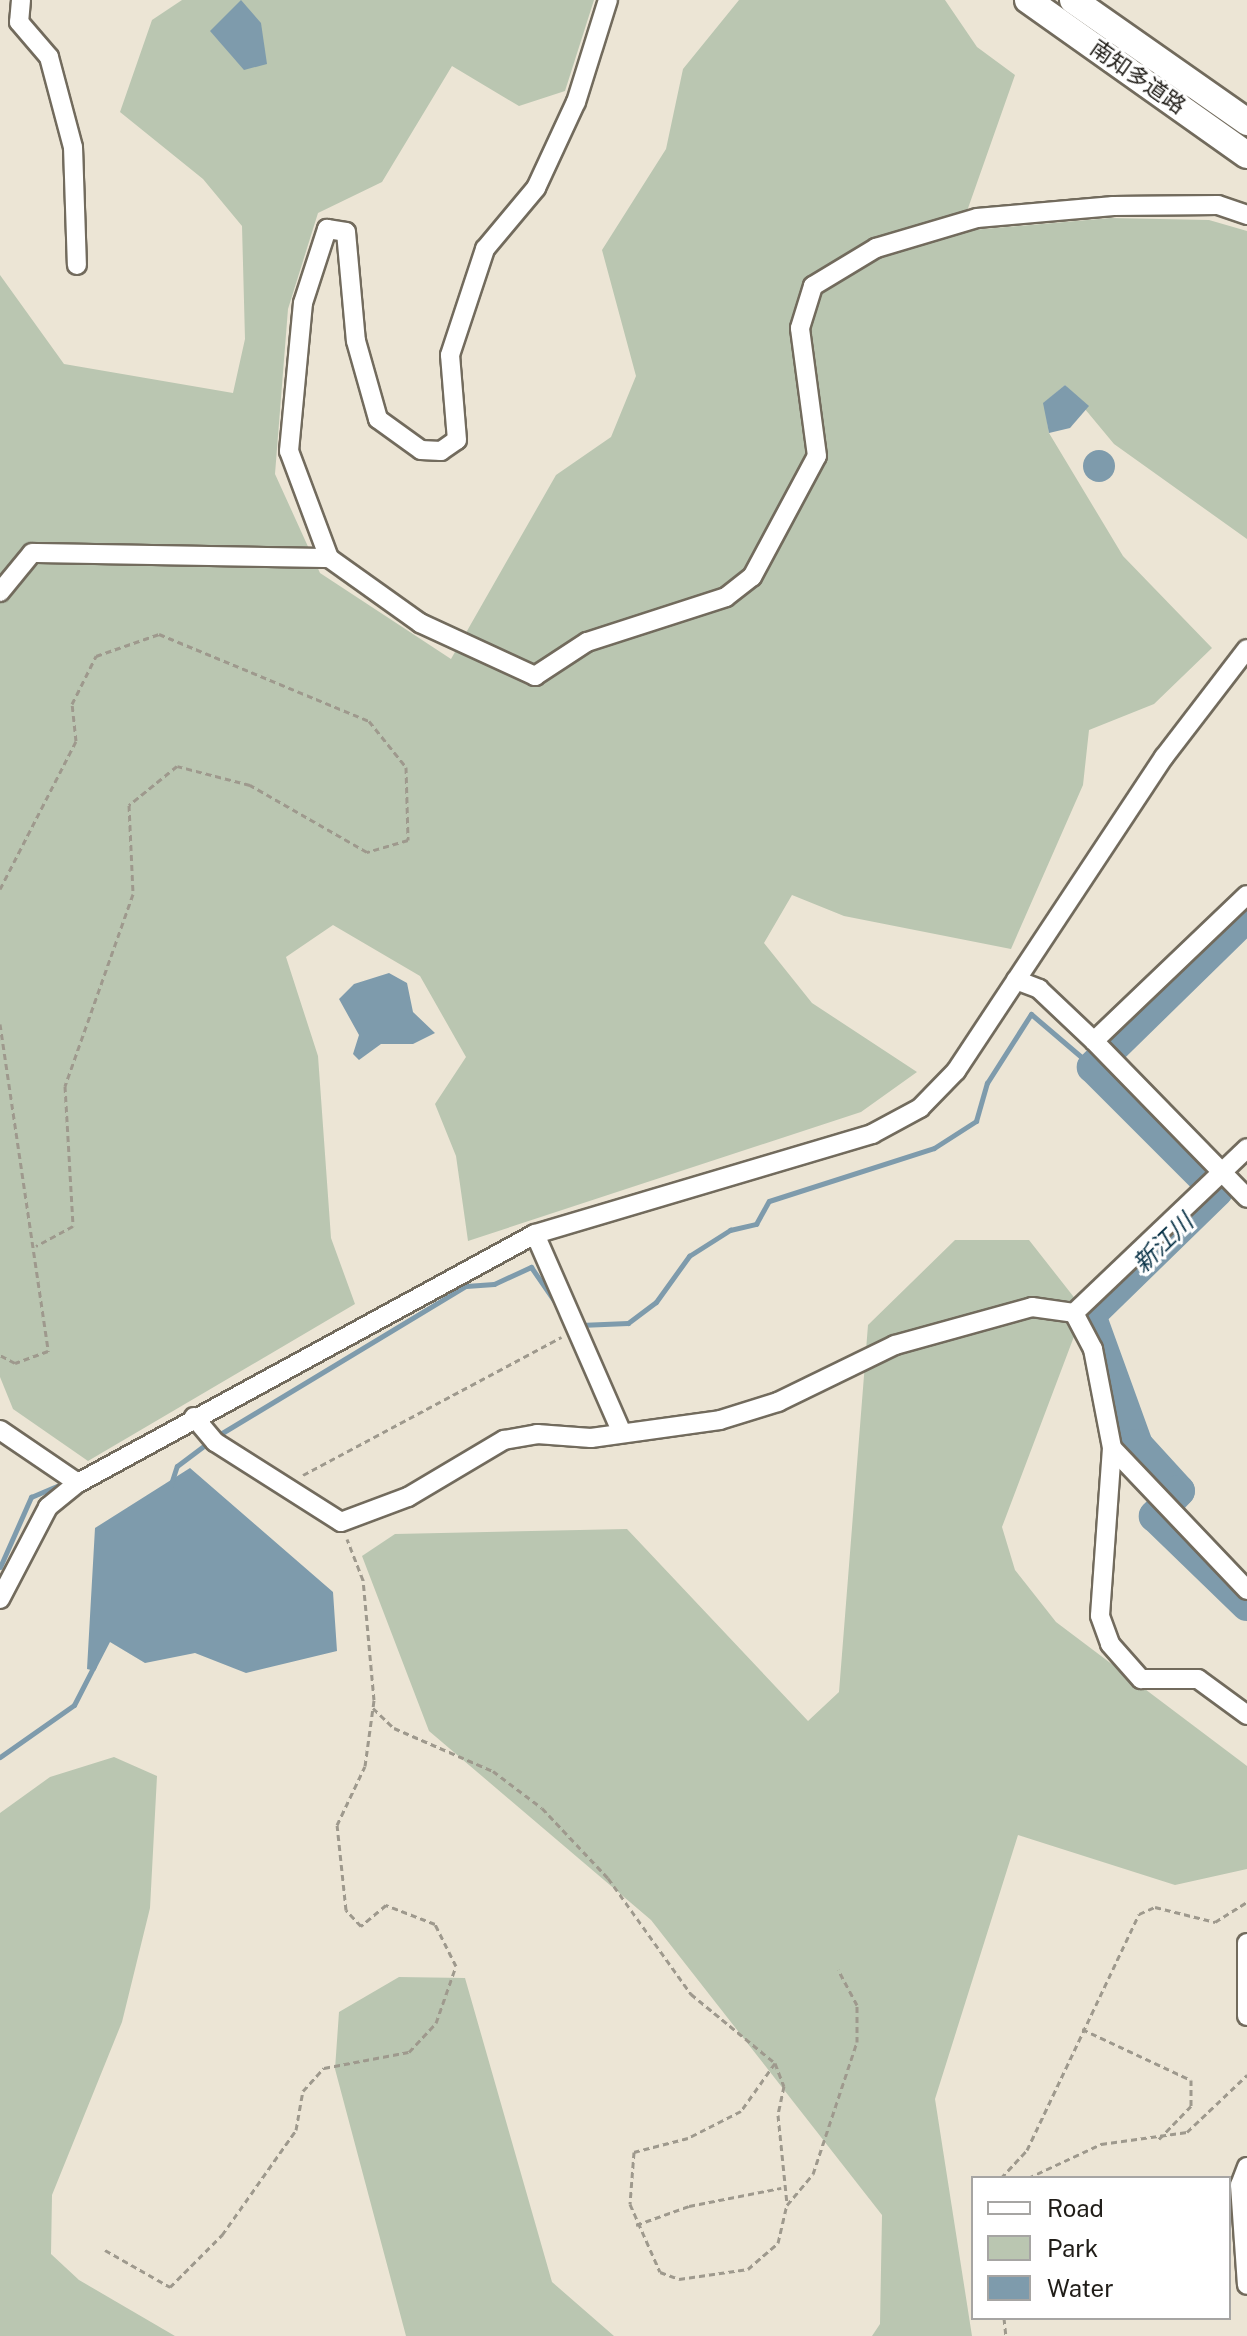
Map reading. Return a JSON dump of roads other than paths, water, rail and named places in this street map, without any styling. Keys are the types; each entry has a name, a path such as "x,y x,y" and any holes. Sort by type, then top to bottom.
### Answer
{"highway":[{"name":"南知多道路","path":"1028,0 1247,155"},
{"name":"南知多道路","path":"1073,0 1247,122"}],"street":[{"path":"21,0 19,22 49,57 73,147 77,265"},
{"path":"608,0 576,102 536,188 485,249 450,355 457,440 441,451 421,450 378,419 356,341 346,232 327,229 303,303 289,451 329,558 420,623 535,676 587,642 726,597 752,577 817,456 800,328 813,286 876,248 977,218 1113,206 1218,205 1247,215"},
{"path":"0,592 32,553 329,558"},
{"path":"0,1599 48,1507 78,1483 194,1417 535,1234 896,1123 956,1071 1164,757 1247,649"},
{"path":"1095,1042 1247,895"},
{"path":"1016,980 1039,989 1247,1198"},
{"path":"1074,1313 1247,1148"},
{"path":"535,1234 620,1429"},
{"path":"194,1417 215,1442 292,1487 341,1522 408,1497 504,1440 537,1434 591,1438 620,1429 720,1420 778,1402 895,1345 1032,1307 1074,1313"},
{"path":"1074,1313 1093,1349 1112,1448 1100,1616 1110,1644 1141,1679 1198,1679 1247,1715"},
{"path":"0,1430 78,1483"},
{"path":"1112,1448 1247,1590"},
{"path":"1247,1943 1247,2016"},
{"path":"1247,2167 1240,2185 1247,2285"}],"water":[{"path":"241,0 261,23 267,64 244,70 210,31"},
{"path":"1065,385 1089,406 1070,428 1049,433 1043,403"},
{"path":"1099,450 1111,454 1115,466 1111,478 1099,482 1087,478 1083,466 1087,454"},
{"path":"389,973 407,983 413,1012 435,1033 413,1044 381,1044 359,1060 353,1054 359,1035 339,999 354,984"},
{"path":"190,1468 333,1592 337,1651 246,1673 195,1653 145,1663 110,1642 95,1671 87,1669 95,1528"}],"waterway":[{"name":"新江川","path":"1247,916 1093,1067 1217,1191 1090,1315 1137,1445 1179,1491 1155,1516 1247,1605"},
{"path":"580,1325 628,1323 656,1302 689,1256 730,1230 756,1224 769,1201 934,1148 976,1121 987,1083 1031,1014 1093,1067"},
{"path":"217,1436 466,1286 494,1284 531,1267 564,1315"},
{"path":"170,1487 177,1466 209,1442"},
{"path":"0,1567 31,1497 59,1485"},
{"path":"0,1757 74,1705 94,1666"}]}
